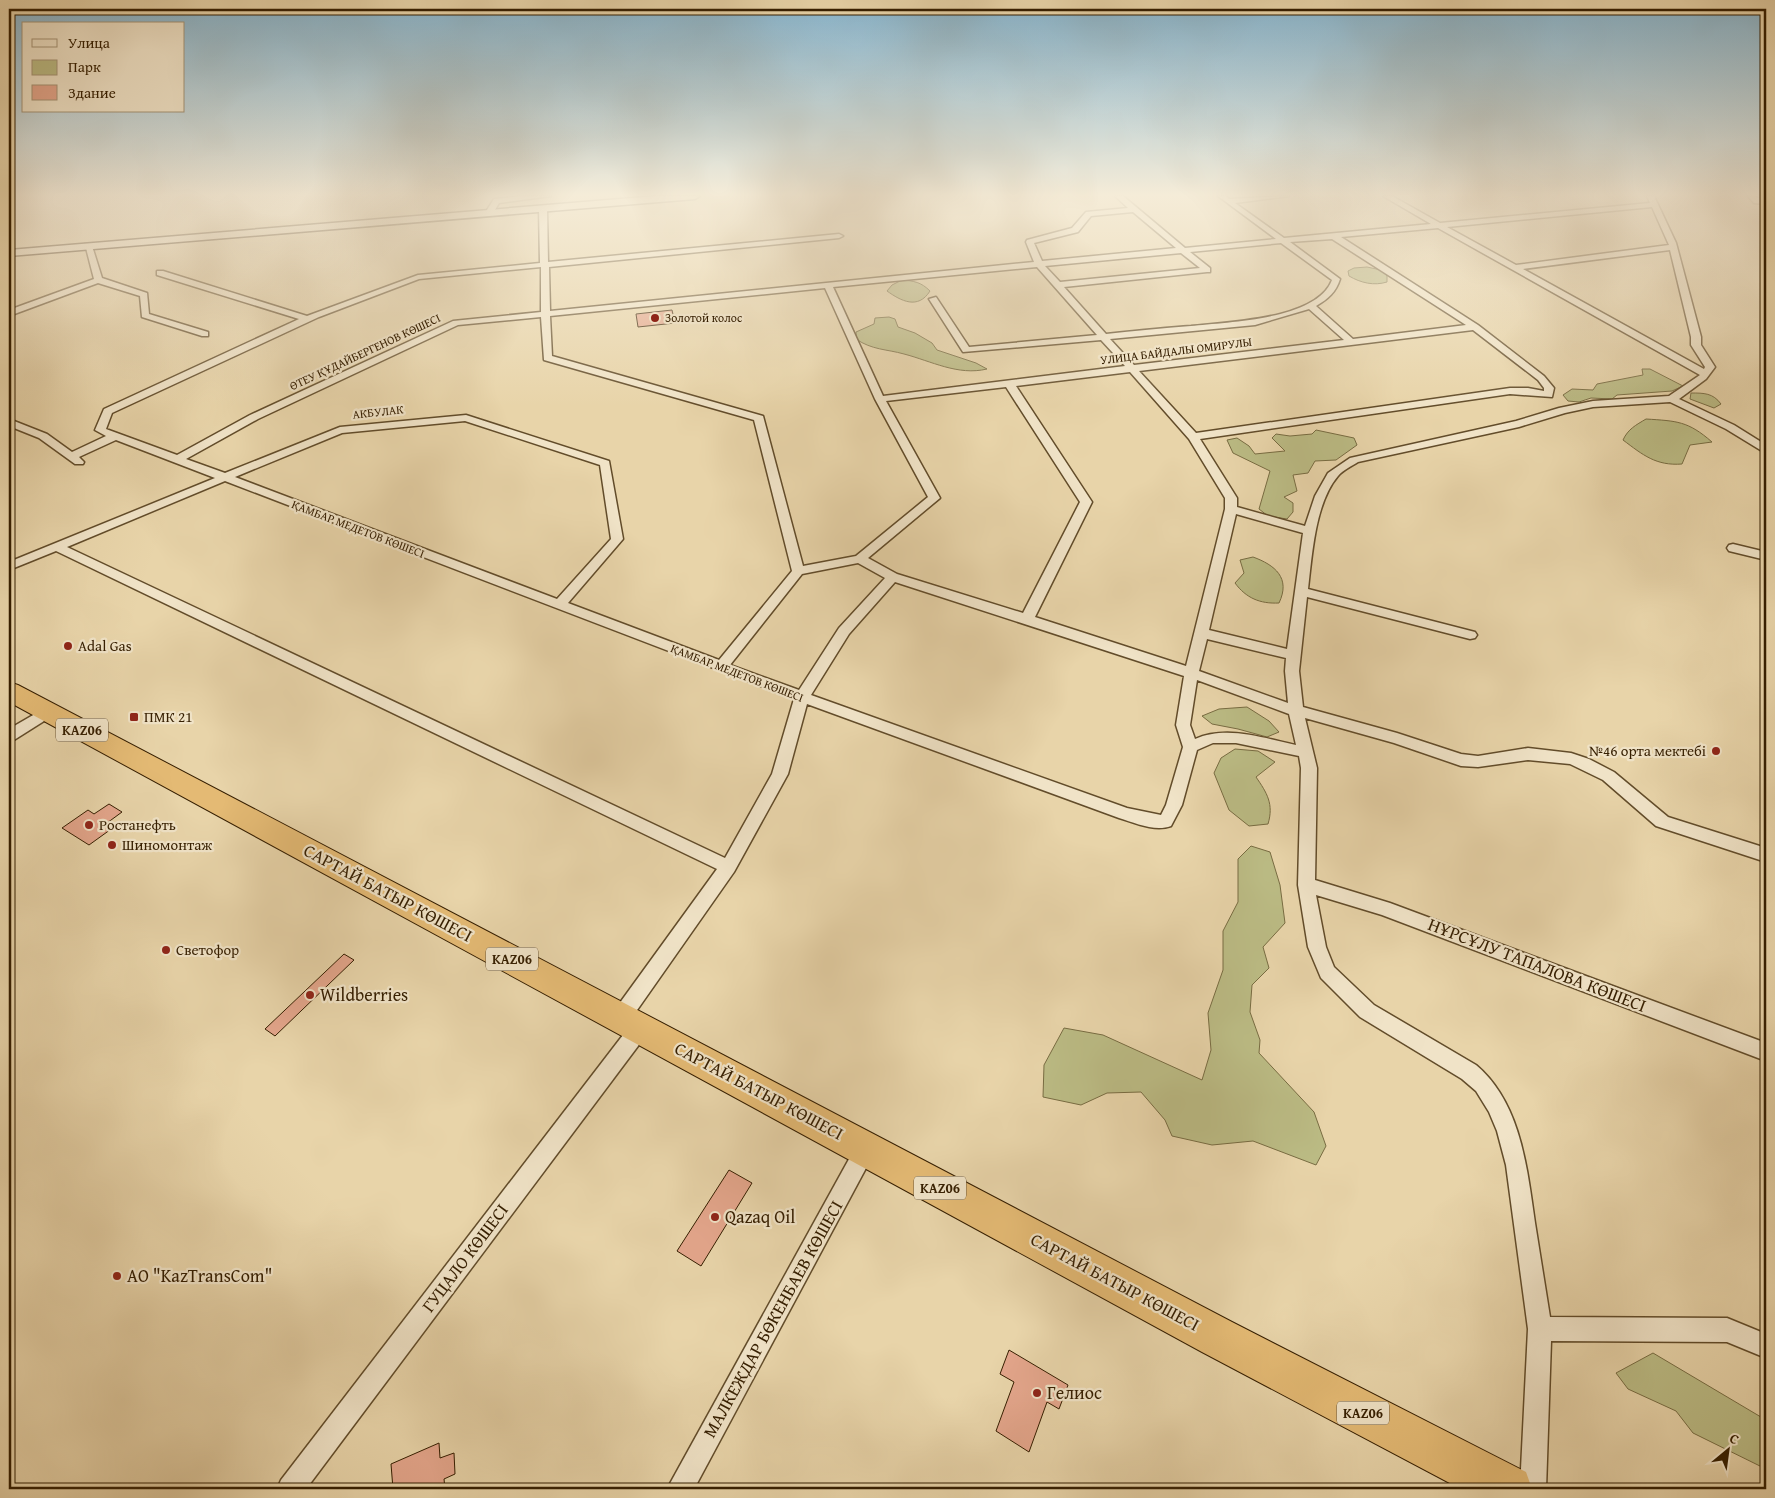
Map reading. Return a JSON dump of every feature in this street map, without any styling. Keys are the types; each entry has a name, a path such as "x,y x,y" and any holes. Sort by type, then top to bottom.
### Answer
{"highway":[{"name":"САРТАЙ БАТЫР КӨШЕСІ","path":"9,691 1208,1332 1509,1489"}],"street":[{"path":"94,266 98,280"},
{"path":"546,266 545,313 547,358 760,418 798,570"},
{"name":"ҚАМБАР МЕДЕТОВ КӨШЕСІ","path":"546,266 418,277 307,319 108,411 100,430 721,667 1125,814 1165,822 1174,804 1190,747"},
{"name":"ӨТЕУ ҚҰДАЙБЕРГЕНОВ КӨШЕСІ","path":"176,460 254,417 456,323 1020,266"},
{"path":"1041,266 1135,369 1193,437 1231,498 1231,509 1191,673 1183,725 1190,747 1210,738 1236,738 1306,752"},
{"path":"1058,285 1207,270 1202,266"},
{"path":"934,299 966,350 1254,322 1281,317 1310,305 1327,293 1335,284 1336,279 1318,266"},
{"path":"1382,266 1475,326 1541,378 1549,388 1548,395"},
{"path":"1508,266 1705,374"},
{"path":"1512,268 1528,266"},
{"path":"1672,399 1705,374 1710,367 1696,346 1696,337 1677,266"},
{"path":"160,273 307,319"},
{"path":"9,313 98,280 144,295 145,315 205,334"},
{"path":"721,667 798,570 860,559 934,498 880,399 828,285"},
{"path":"1310,305 1351,342"},
{"name":"УЛИЦА БАЙДАЛЫ ОМИРУЛЫ","path":"880,399 1475,326"},
{"path":"1010,383 1086,502 1027,619"},
{"path":"1193,437 1353,416 1510,391 1528,391 1548,395 1563,410"},
{"path":"1533,1489 1540,1329 1516,1165 1507,1131 1496,1105 1483,1084 1469,1072 1367,1011 1327,972 1317,947 1306,885 1309,768 1296,711 1292,671 1309,531 1321,496 1334,472 1354,460 1518,424 1563,410 1593,404 1672,399 1730,427 1766,449"},
{"name":"АКБУЛАК","path":"9,566 340,430 466,418 605,462 617,539 559,605"},
{"path":"9,422 43,436 75,459 115,436"},
{"path":"1231,509 1309,531"},
{"path":"56,546 728,867"},
{"path":"1733,548 1766,556"},
{"path":"860,559 893,577 1191,673 1296,711 1413,743 1462,760 1479,762 1526,754 1544,754 1585,763 1600,769 1611,777 1647,812 1662,822 1766,855"},
{"name":"ГУЦАЛО КӨШЕСІ","path":"290,1489 631,1022 728,867 780,774 802,697 844,631 893,577"},
{"path":"1301,591 1470,635"},
{"path":"1202,633 1293,655"},
{"path":"9,736 47,712"},
{"name":"НҰРСҰЛУ ТАПАЛОВА КӨШЕСІ","path":"1306,885 1384,908 1766,1052"},
{"name":"МАЛКЕЖДАР БӨКЕНБАЕВ КӨШЕСІ","path":"680,1489 866,1148"},
{"path":"1540,1329 1727,1330 1766,1346"}],"green space":[{"path":"1367,267 1381,270 1387,276 1387,282 1368,283 1349,276 1348,271 1354,268"},
{"path":"902,280 917,282 930,291 920,300 909,302 887,291 892,285"},
{"path":"889,317 895,319 898,327 915,333 932,343 937,350 976,363 987,369 966,371 945,367 904,354 873,347 856,339 856,332 874,324 875,318"},
{"path":"1642,369 1650,369 1683,386 1672,391 1617,395 1612,399 1591,398 1579,402 1568,401 1563,395 1572,389 1593,390 1597,384 1643,375"},
{"path":"1691,393 1708,394 1721,404 1714,408 1690,399"},
{"path":"1646,419 1682,423 1704,435 1712,442 1690,445 1682,464 1657,461 1644,455 1623,440 1630,430"},
{"path":"1316,430 1354,438 1357,445 1336,460 1315,461 1308,473 1293,475 1297,491 1284,497 1293,503 1293,512 1287,519 1268,516 1259,509 1270,471 1233,453 1227,440 1237,438 1249,446 1255,454 1285,451 1272,438 1276,434 1290,436 1312,434"},
{"path":"1253,557 1268,564 1279,574 1283,586 1279,603 1254,599 1244,593 1235,583 1244,573 1240,560"},
{"path":"1247,707 1269,721 1279,732 1267,737 1212,724 1202,716 1219,709"},
{"path":"1235,749 1258,751 1275,762 1256,777 1270,805 1268,824 1249,826 1229,810 1214,773 1221,758"},
{"path":"1251,846 1270,852 1280,885 1285,923 1263,947 1269,968 1252,985 1250,1012 1260,1040 1259,1053 1314,1112 1326,1146 1316,1165 1253,1141 1212,1145 1172,1136 1165,1120 1141,1092 1107,1093 1081,1105 1043,1097 1044,1065 1064,1028 1103,1035 1202,1080 1211,1050 1208,1013 1223,970 1223,931 1238,902 1238,859"},
{"path":"1653,1353 1766,1420 1766,1469 1693,1433 1676,1411 1628,1389 1616,1373"}],"building":[{"name":"Золотой колос","path":"672,310 675,323 638,327 636,314"},
{"name":"Ростанефть","path":"109,804 122,812 107,823 114,827 89,845 62,828 88,810 94,814"},
{"name":"Wildberries","path":"344,954 354,960 275,1036 265,1029"},
{"name":"Qazaq Oil","path":"729,1170 752,1183 701,1266 677,1251"},
{"name":"Гелиос","path":"1009,1350 1068,1385 1059,1409 1047,1402 1029,1452 996,1431 1014,1382 1000,1374"},
{"path":"439,1443 440,1458 454,1453 455,1474 444,1479 445,1489 393,1489 391,1464"}],"place":[{"name":"Золотой колос","path":"655,318"},
{"name":"Adal Gas","path":"68,646"},
{"name":"ПМК 21","path":"134,717"},
{"name":"№46 орта мектебі","path":"1716,751"},
{"name":"Ростанефть","path":"89,825"},
{"name":"Шиномонтаж","path":"112,845"},
{"name":"Светофор","path":"166,950"},
{"name":"Wildberries","path":"310,995"},
{"name":"Qazaq Oil","path":"715,1217"},
{"name":"АО \"KazTransCom\"","path":"117,1276"},
{"name":"Гелиос","path":"1037,1393"}]}
